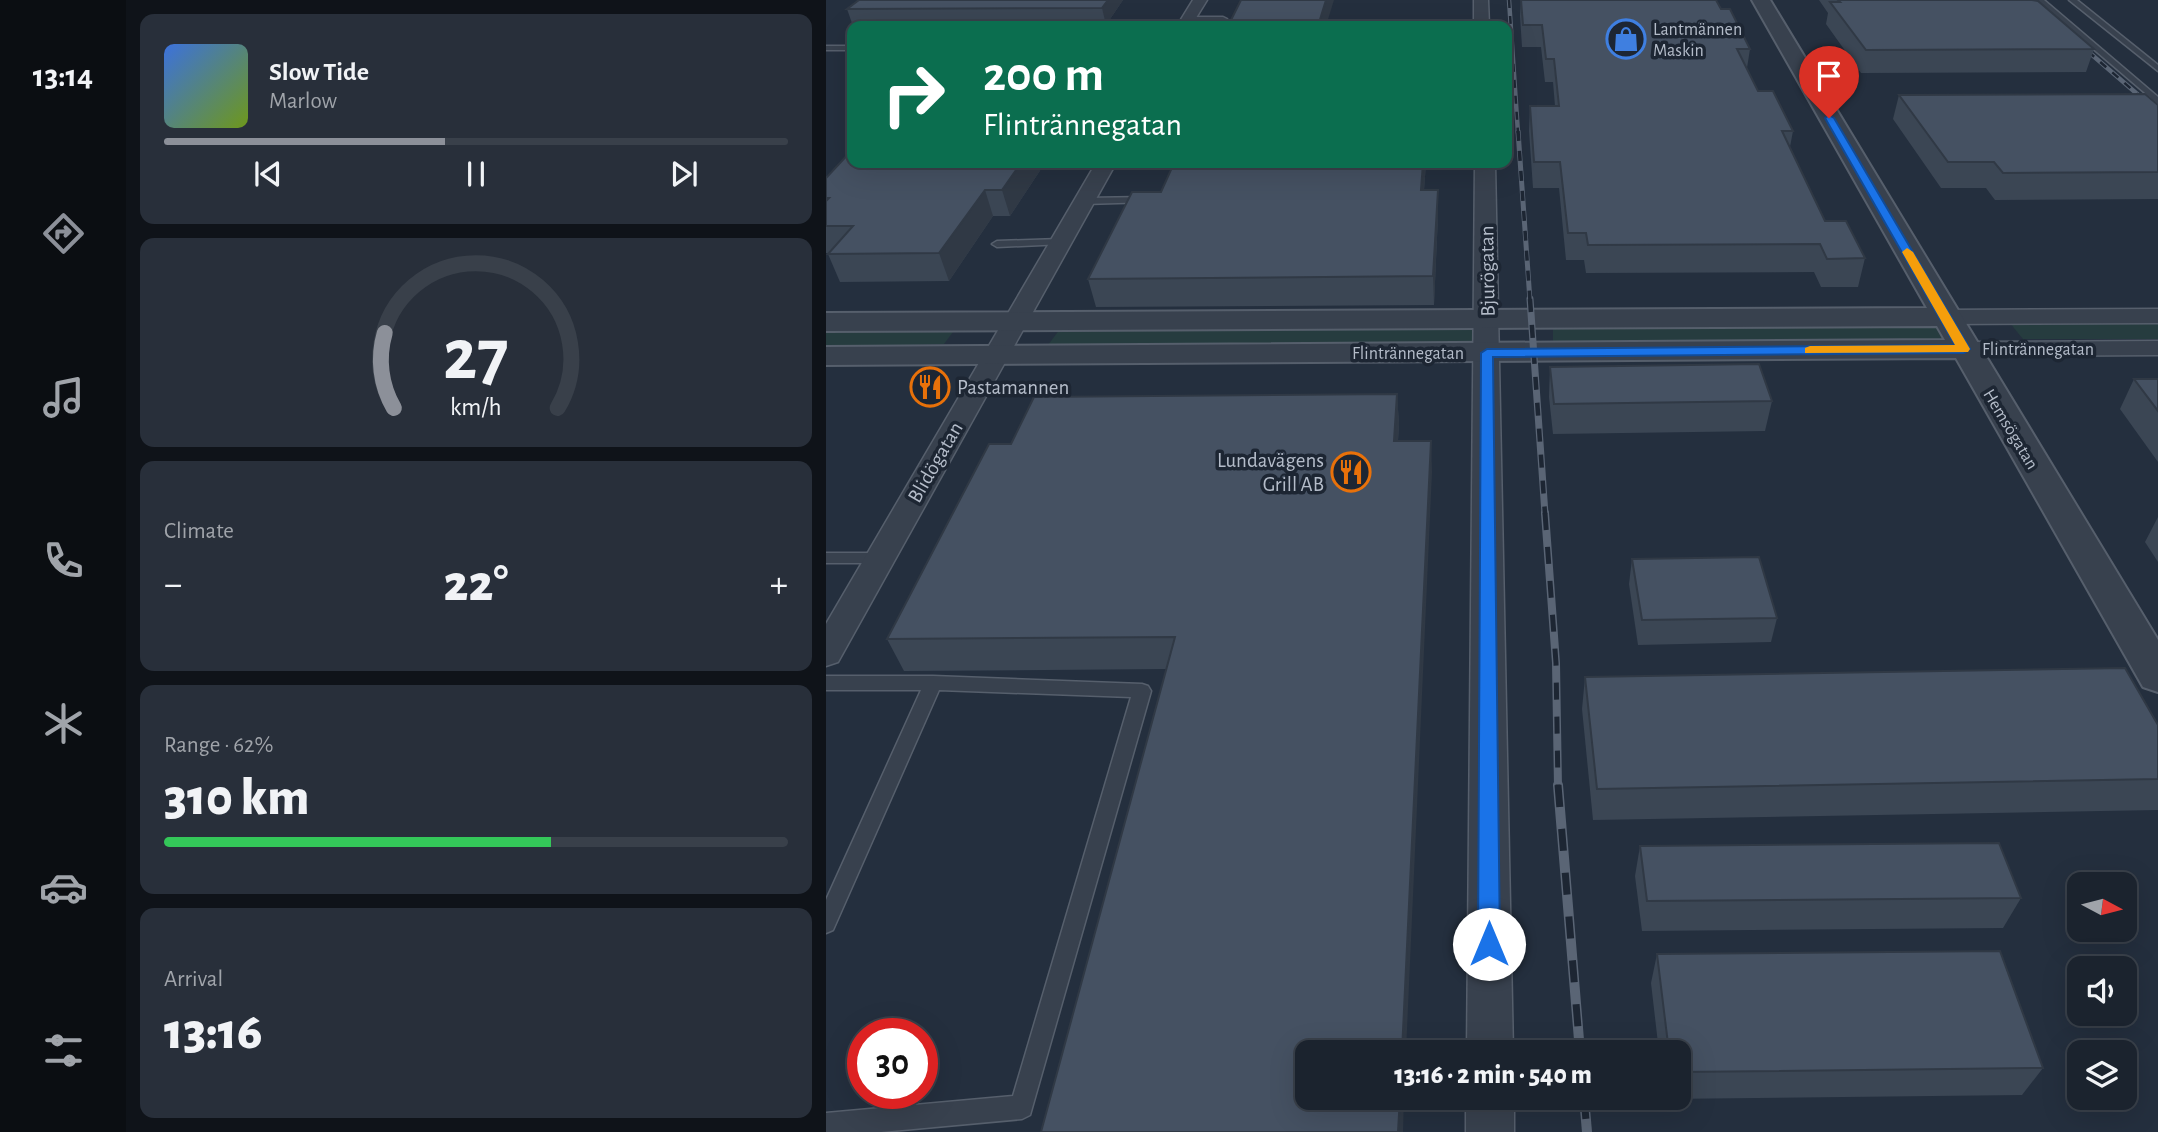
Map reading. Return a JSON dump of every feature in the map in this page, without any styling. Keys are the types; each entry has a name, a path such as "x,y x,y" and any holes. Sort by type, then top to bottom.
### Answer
{"street":[{"path":"1187,21 1200,0"},
{"path":"1481,0 1482,21"},
{"name":"Hemsögatan","path":"1761,0 2158,676"},
{"name":"Blidögatan","path":"826,653 1103,168"},
{"name":"Bjurögatan","path":"1485,168 1490,1040"},
{"name":"Flintrännegatan","path":"826,322 2158,316"},
{"name":"Flintrännegatan","path":"826,356 2158,348"},
{"path":"1490,1110 1490,1132"}],"lane":[{"path":"2040,0 2158,101"},
{"path":"2073,0 2158,69"},
{"path":"1204,21 1223,19"},
{"path":"826,48 847,48"},
{"path":"1084,201 1166,200"},
{"path":"997,244 1060,242"},
{"path":"826,558 880,558"},
{"path":"826,682 1142,691 1023,1107 826,1125"},
{"path":"826,923 933,683"}],"green space":[{"path":"2158,321 2158,339 2023,339 2009,322"},
{"path":"1937,323 1947,342 1553,345 1553,326"},
{"path":"1478,325 1478,346 1045,349 1060,329"},
{"path":"826,328 956,328 944,344 826,348"}],"building":[{"path":"859,0 1108,0 1102,8 847,9"},
{"path":"1241,0 1326,0 1320,21 1230,21"},
{"path":"1521,0 1716,0 1721,9 1730,9 1750,49 1737,49 1758,91 1773,91 1793,131 1782,131 1825,221 1846,221 1865,258 1827,259 1820,244 1588,245 1586,233 1568,233 1560,162 1534,162 1530,106 1559,106 1554,59 1546,59 1542,25 1523,25"},
{"path":"1838,0 2038,1 2094,49 1866,50 1830,2 1840,2"},
{"path":"2145,94 2158,105 2158,172 2003,173 1994,162 1948,162 1899,95"},
{"path":"847,155 847,168 1017,168 1002,190 985,190 939,253 828,254 853,226 826,226 826,201 829,198 826,198 826,178"},
{"path":"1172,168 1423,168 1421,190 1438,190 1433,276 1088,279 1132,192 1161,192"},
{"path":"1759,364 1772,401 1554,404 1550,367"},
{"path":"2134,379 2158,379 2158,411"},
{"path":"1397,394 1394,441 1431,441 1403,1040 1295,1040 1295,1110 1399,1110 1398,1132 1041,1132 1175,637 887,639 989,444 1011,444 1034,397"},
{"path":"1759,557 1777,618 1642,620 1632,559"},
{"path":"2125,668 2158,725 2158,779 1597,789 1585,677"},
{"path":"1999,843 2021,898 1647,901 1640,846"},
{"path":"2000,951 2043,1068 1691,1072 1691,1040 1668,1040 1657,954"}],"railway":[{"path":"1509,0 1510,21"},
{"path":"2076,41 2158,112"},
{"path":"1512,44 1518,133"},
{"path":"1518,131 1530,301"},
{"path":"1530,299 1545,514"},
{"path":"1545,513 1556,663 1558,787"},
{"path":"1558,785 1579,1040"},
{"path":"1585,1110 1587,1132"}],"slow traffic":[{"path":"1810,350 1964,349 1907,252"}],"place":[{"name":"Lantmännen Maskin","path":"1626,39"},
{"name":"Pastamannen","path":"930,387"},
{"name":"Lundavägens Grill AB","path":"1351,472"}],"route":[{"path":"1489,944 1487,353 1964,349 1829,118"}]}
